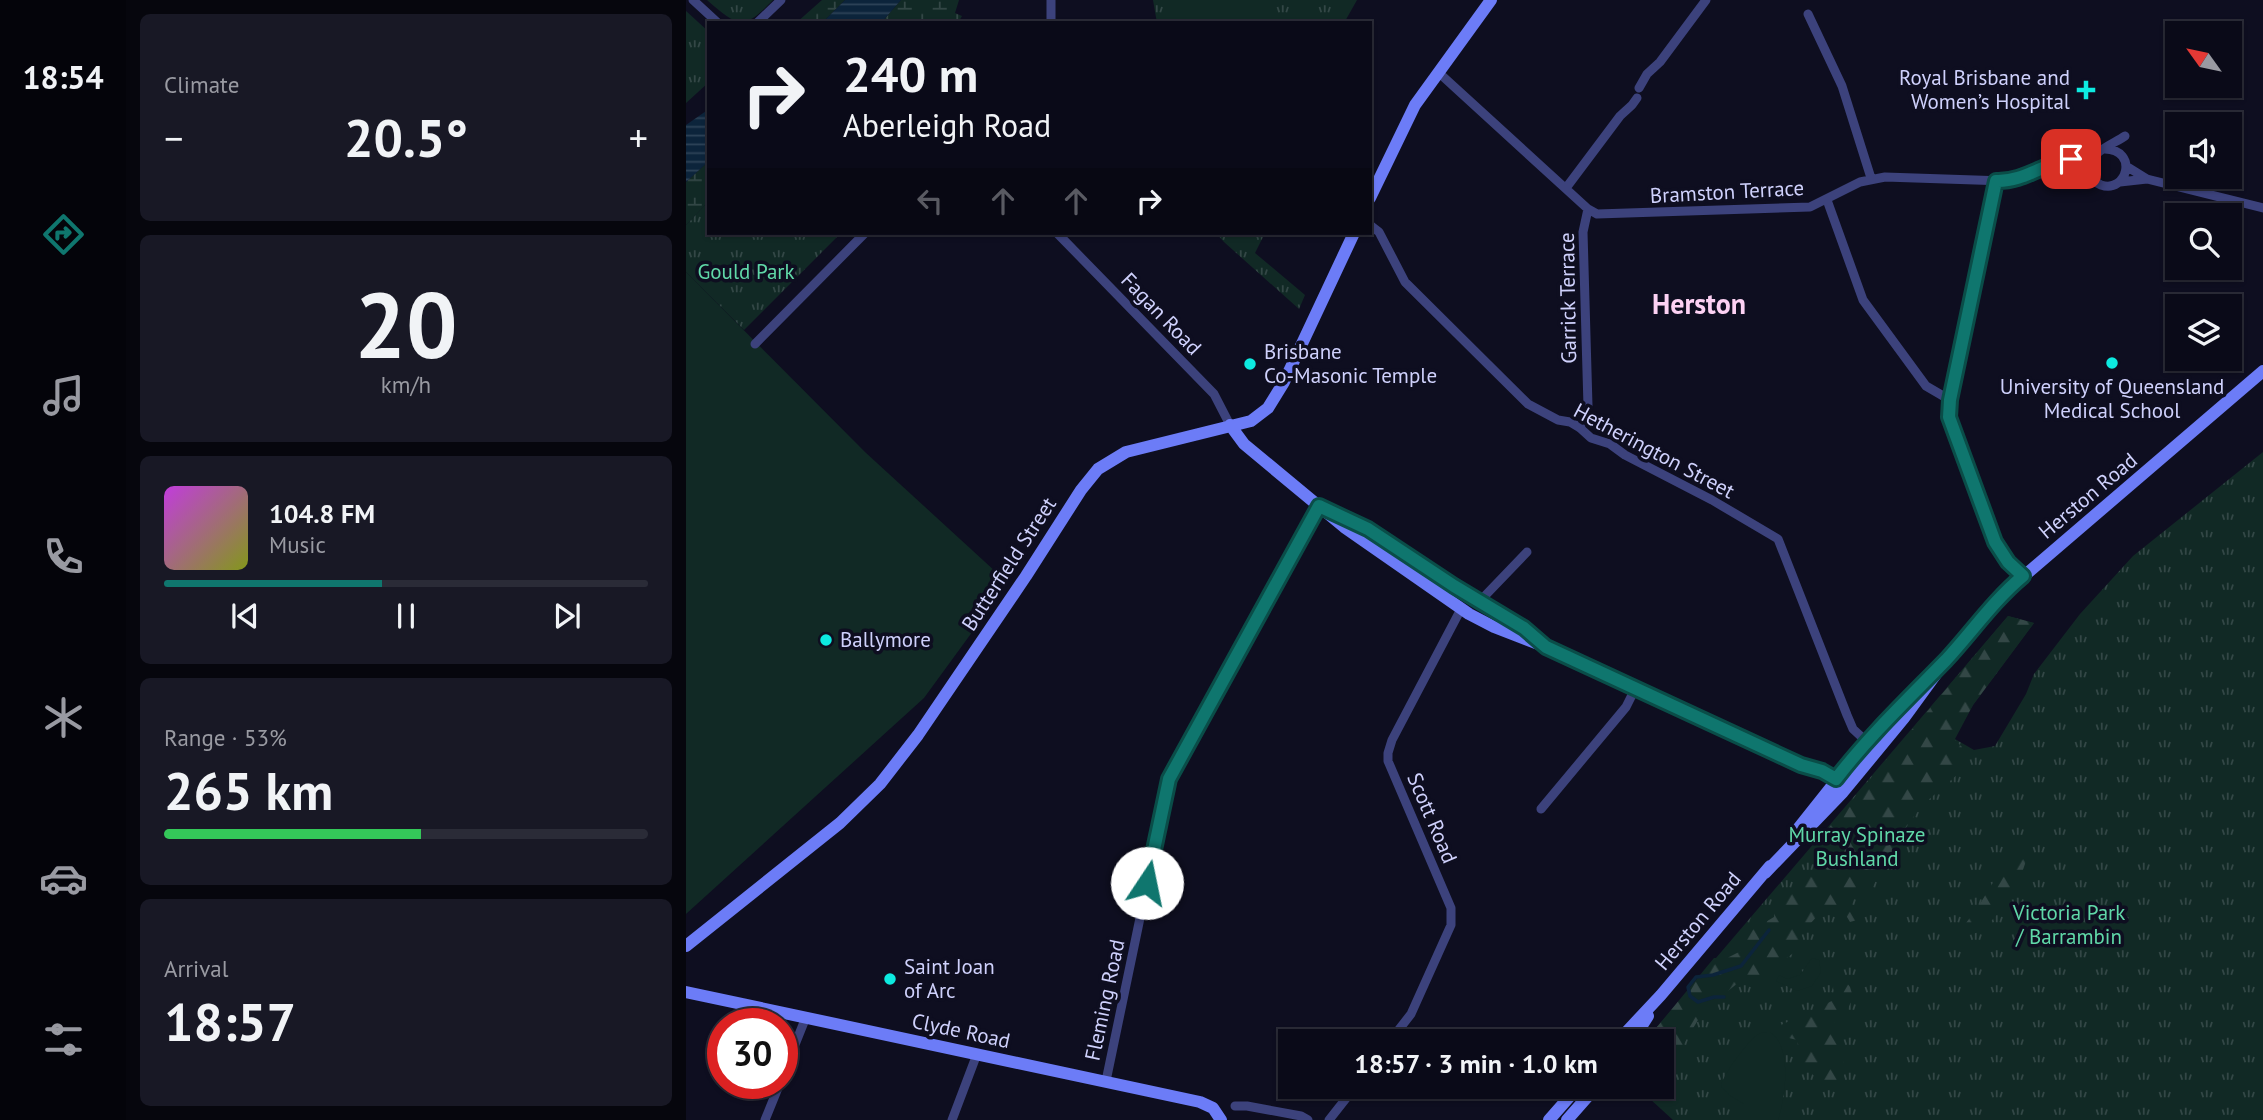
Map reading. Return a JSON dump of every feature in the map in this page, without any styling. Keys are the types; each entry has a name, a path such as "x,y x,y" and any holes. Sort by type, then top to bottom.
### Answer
{"street":[{"path":"693,0 716,21"},
{"path":"759,21 781,0"},
{"path":"1051,0 1051,21"},
{"path":"1372,194 1409,115 1491,0"},
{"path":"1566,188 1620,116 1633,105 1647,74 1660,62 1706,0"},
{"path":"1808,14 1842,86 1871,178"},
{"path":"1438,72 1588,209"},
{"path":"2120,182 2126,172 2125,136 2094,155 2089,167 2090,173 2093,179 2103,186 2147,179 2263,208"},
{"path":"2105,149 2117,152 2126,163 2147,179"},
{"name":"Bramston Terrace","path":"1588,209 1603,215 1802,208 1826,200 1871,178 1996,181 2024,177 2062,160 2094,155"},
{"path":"2062,160 2090,173"},
{"path":"1996,181 1950,400 1949,417 1995,542 2008,562 2023,576"},
{"path":"1826,200 1863,300 1927,386 1950,400"},
{"name":"Garrick Terrace","path":"1580,428 1588,406 1583,232 1588,209"},
{"name":"Hetherington Street","path":"1372,227 1379,232 1405,282 1528,404 1558,420 1570,422 1591,438 1610,444 1625,455 1712,500 1778,539 1853,729 1867,742"},
{"path":"755,344 863,235"},
{"name":"Fagan Road","path":"1059,235 1214,394 1230,425"},
{"name":"Butterfield Street","path":"686,946 840,823 880,784 918,735 1026,576 1081,489 1098,469 1126,452 1251,421 1272,404 1353,235"},
{"name":"Herston Road","path":"1629,1029 1765,873 1843,792 1996,600 2263,371"},
{"path":"1230,425 1244,444 1354,534 1461,608 1494,627 1546,647 1801,765 1822,771 1832,784 1843,792"},
{"path":"1322,508 1362,526 1524,628 1546,647"},
{"name":"Fleming Road","path":"1106,1081 1169,779 1322,508"},
{"path":"1479,601 1527,552"},
{"name":"Scott Road","path":"1399,1029 1411,1014 1451,925 1451,908 1388,761 1388,752 1461,608"},
{"name":"Herston Road","path":"1765,873 1867,742 1947,659"},
{"path":"1541,809 1626,707 1635,689"},
{"name":"Clyde Road","path":"686,992 1206,1104 1221,1120"},
{"name":"Herston Road","path":"1640,1029 1661,995"},
{"path":"798,1037 806,1017"},
{"path":"952,1120 977,1054"},
{"path":"765,1120 774,1099"},
{"path":"1329,1120 1346,1099"},
{"path":"1549,1120 1567,1099"},
{"path":"1567,1120 1585,1099"},
{"path":"1235,1106 1275,1111 1308,1120"}],"green space":[{"path":"707,0 773,0 747,21 737,21 726,16"},
{"path":"822,0 845,0 824,21 798,21"},
{"path":"901,0 959,0 955,13 962,16 959,21 883,21"},
{"path":"1153,0 1357,0 1345,21 1157,21"},
{"path":"1179,0 1257,0 1257,21 1179,21"},
{"path":"686,11 707,30 707,84 686,103"},
{"path":"707,163 707,203 686,225 686,182"},
{"name":"Gould Park","path":"707,203 707,235 839,235 744,330 686,272 686,225"},
{"path":"1218,235 1264,235 1255,253 1305,295 1299,309"},
{"name":"Ballymore","path":"686,272 865,452 1008,583 924,698 686,914"},
{"name":"Victoria Park / Barrambin","path":"2263,452 2263,1120 1673,1120 1650,1099 1674,1099 1674,1029 1655,1029 2008,616 2034,623 1973,705 1955,739 1974,750 1995,746 2026,694 2034,674 2080,614 2133,556"},
{"name":"Murray Spinaze Bushland","path":"2008,616 2034,623 1973,705 1954,739 1962,747 1958,774 1926,802 1910,821 1870,891 1853,899 1851,906 1857,920 1850,922 1841,907 1819,914 1801,934 1806,947 1781,962 1768,987 1744,978 1728,991 1713,992 1700,997 1704,1010 1680,1050 1674,1047 1674,1029 1655,1029 1714,958 1727,958 1743,950 1747,933 1774,917 1775,904 1808,872 1830,877 1815,844"},
{"path":"2027,855 2017,884 1991,922 1974,934 1963,936 1963,927 2002,868 2013,859"},
{"path":"1812,958 1819,960 1821,972 1812,986 1797,991 1776,981 1779,975 1787,979 1800,975"},
{"path":"1835,978 1843,978 1853,997 1847,1011 1833,1017 1842,1047 1844,1078 1831,1086 1807,1068 1797,1040 1785,1037 1781,1025 1836,999 1833,988"},
{"path":"1770,1032 1782,1049 1784,1061 1785,1086 1778,1120 1744,1120 1744,1104 1729,1095 1721,1086 1731,1066 1749,1043 1760,1033"}],"water":[{"path":"845,0 901,0 883,21 824,21"},
{"path":"707,110 707,163 686,182 686,125"}],"waterway":[{"path":"1724,997 1698,1002 1690,996 1688,987 1696,977 1741,966 1769,930"}],"place":[{"name":"Royal Brisbane and Women’s Hospital","path":"2086,90"},
{"name":"University of Queensland Medical School","path":"2112,363"},
{"name":"Brisbane Co-Masonic Temple","path":"1250,364"},
{"name":"Ballymore","path":"826,640"},
{"name":"Saint Joan of Arc","path":"890,979"}],"district":[{"name":"Herston","path":"1699,304"}],"route":[{"path":"1147,883 1169,779 1319,506 1368,529 1524,628 1546,647 1836,779 1894,711 1947,659 1996,600 2023,576 2008,562 1995,542 1949,417 1950,400 1996,181 2024,177 2062,160 2071,159"}]}
